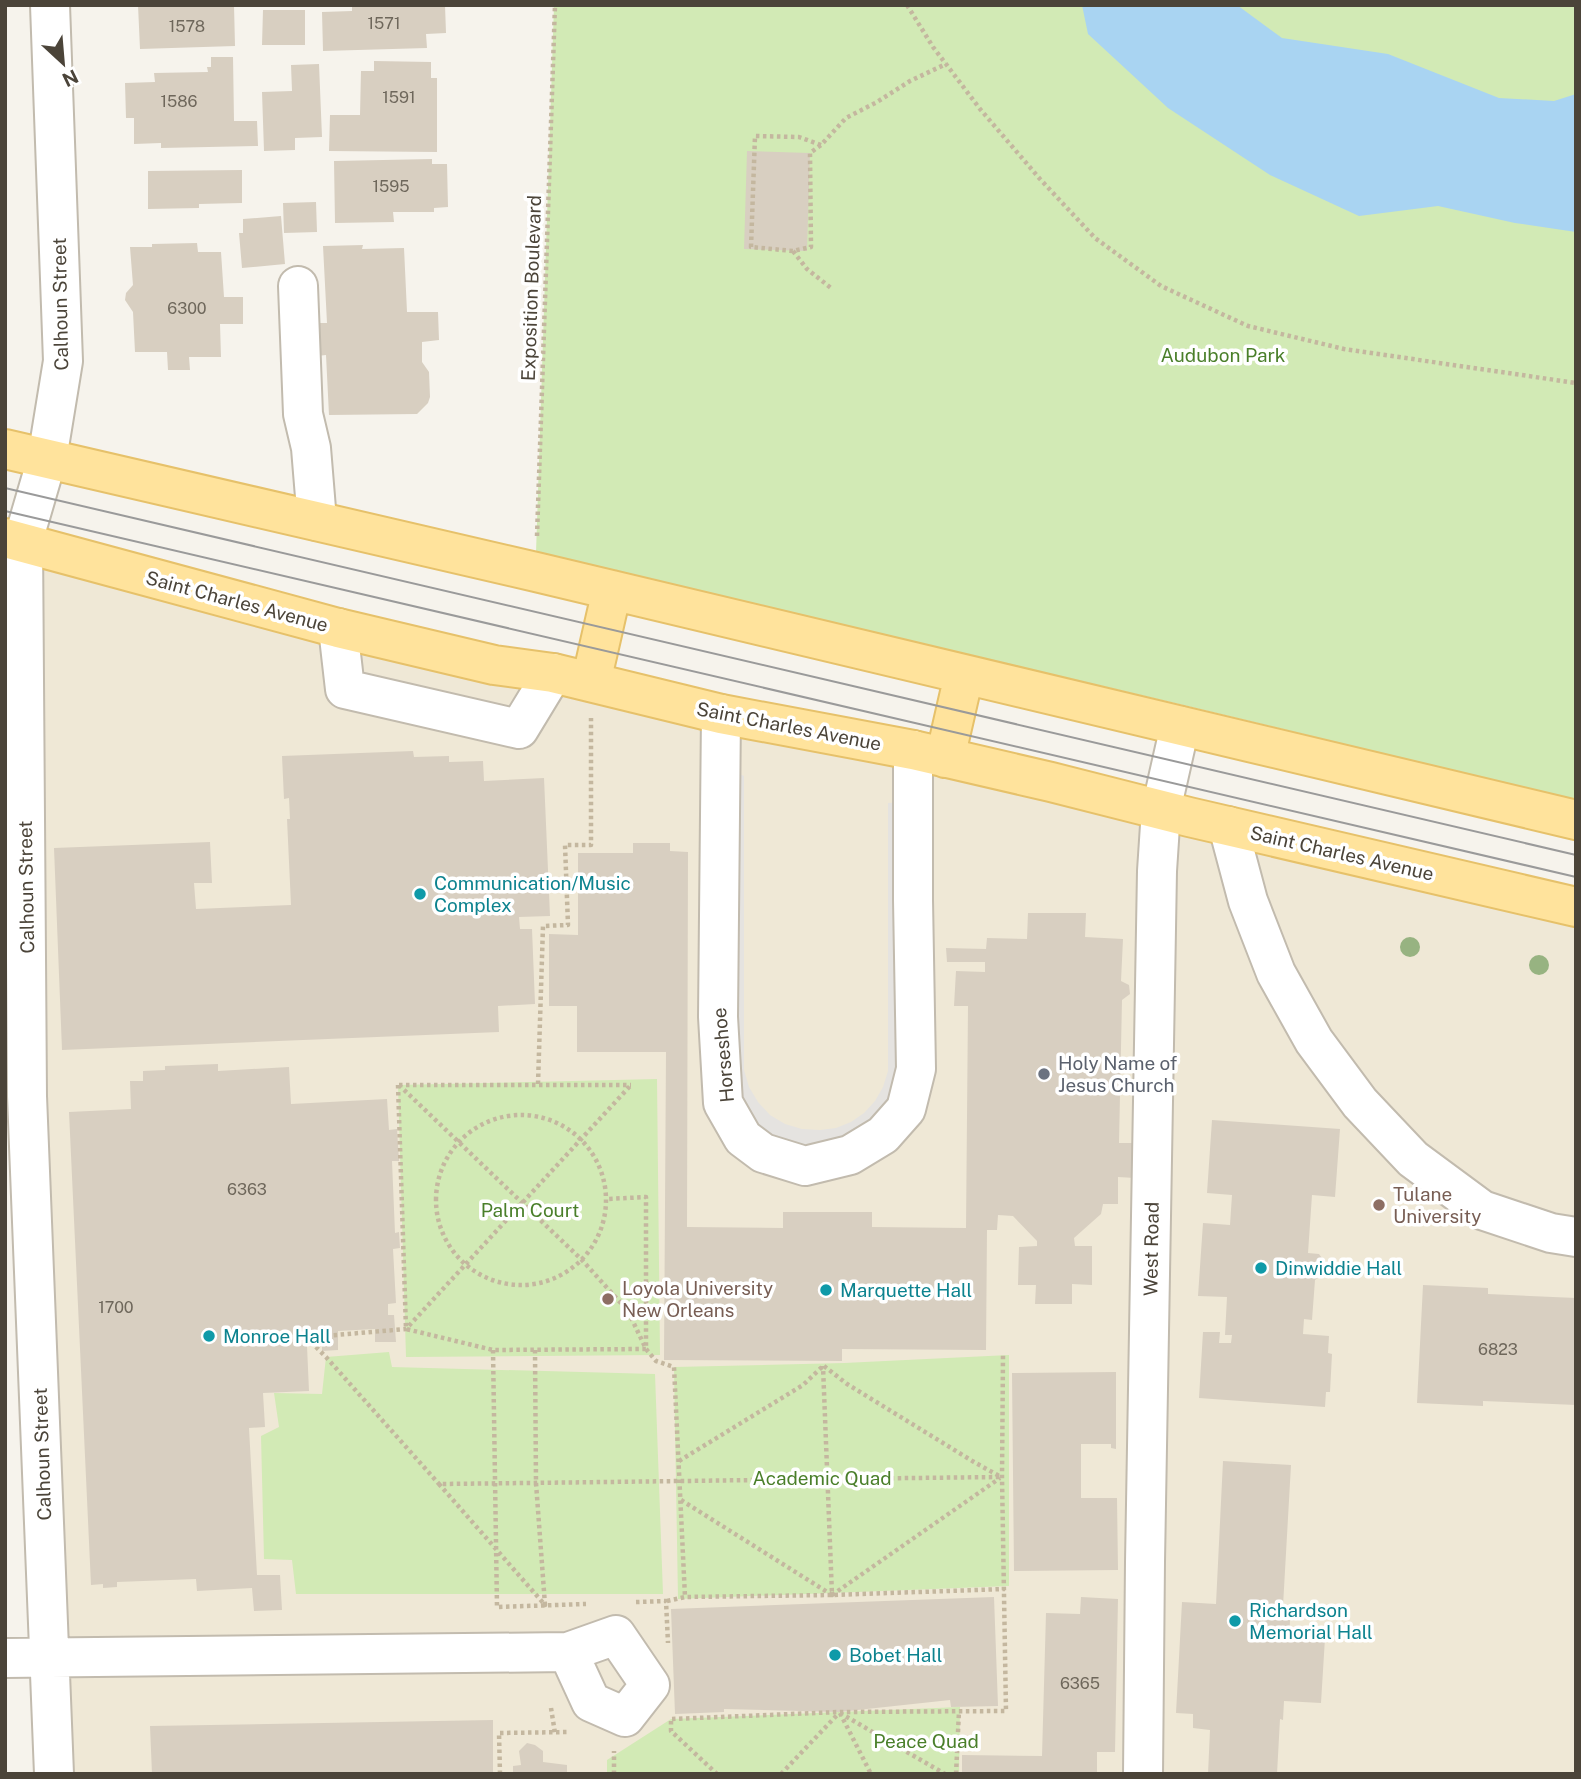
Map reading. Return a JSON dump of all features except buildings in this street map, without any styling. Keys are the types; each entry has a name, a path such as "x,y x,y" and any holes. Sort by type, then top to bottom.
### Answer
{"main road":[{"path":"5,449 536,572 1576,820"},
{"name":"Saint Charles Avenue","path":"14,539 338,628 494,665 553,673 721,714 929,754 1576,907"},
{"path":"591,682 612,590"},
{"path":"929,754 964,675"}],"street":[{"name":"Calhoun Street","path":"50,5 63,361 47,458 14,539 16,1096 50,1657 54,1774"},
{"path":"298,286 303,414 311,448 317,521"},
{"path":"338,628 345,689 519,729 553,673"},
{"name":"Horseshoe","path":"721,714 718,1017 723,1103 743,1138 763,1153 805,1166 850,1154 883,1135 906,1110 916,1069 913,900 929,754"},
{"name":"West Road","path":"1143,1774 1157,899 1161,810 1180,726"},
{"path":"1228,826 1248,901 1276,973 1314,1041 1360,1103 1413,1159 1482,1210 1551,1233 1576,1237"},
{"path":"5,1658 568,1652"}],"path":[{"name":"Exposition Boulevard","path":"536,572 555,5"},
{"path":"907,5 933,47 980,109 1040,179 1095,238 1161,286 1248,326 1344,349 1576,383"},
{"path":"821,145 799,137 755,136 751,247 793,251 811,247 810,153 821,145 846,118 910,81 946,64"},
{"path":"793,251 807,270 831,288"},
{"path":"538,1084 542,926 568,925 565,845 591,845 591,682"},
{"path":"398,1085 631,1085 406,1329"},
{"path":"398,1085 582,1260 628,1311 646,1349 656,1361 674,1367 685,1597"},
{"path":"398,1085 406,1329"},
{"path":"520,1115 553,1121 582,1139 600,1167 607,1199 606,1216 600,1232 593,1247 582,1260 555,1278 524,1286 492,1281 464,1264 444,1237 438,1222 436,1204 440,1171 458,1142 486,1122 502,1116 520,1115"},
{"path":"607,1199 646,1197 646,1349"},
{"path":"243,1343 406,1329 493,1350 646,1349"},
{"path":"306,1337 545,1605"},
{"path":"493,1350 497,1607 599,1604"},
{"path":"535,1350 536,1483 545,1616"},
{"path":"671,1720 839,1712 1006,1711 1003,1355"},
{"path":"679,1461 803,1385 824,1366"},
{"path":"824,1366 847,1384 1002,1477"},
{"path":"824,1366 832,1595"},
{"path":"439,1483 1002,1477"},
{"path":"832,1595 1002,1477"},
{"path":"681,1500 832,1595"},
{"path":"626,1602 666,1601 685,1597 1005,1589"},
{"path":"666,1601 668,1654"},
{"path":"670,1706 671,1731"},
{"path":"956,1774 959,1711"},
{"path":"781,1774 839,1712"},
{"path":"839,1712 871,1774"},
{"path":"839,1712 945,1774"},
{"path":"660,1731 671,1731 718,1774"},
{"path":"500,1774 499,1733 579,1732"}],"shaded area":[{"name":"Loyola University New Orleans","path":"23,541 1576,907 1576,1774 54,1774"},
{"path":"728,769 744,776 744,1070 749,1087 770,1115 785,1124 802,1129 836,1128 851,1122 875,1101 883,1087 888,1071 888,803 906,802 904,1079 889,1116 820,1154 764,1136 738,1106"}],"green space":[{"name":"Audubon Park","path":"554,5 1576,5 1576,800 536,553"},
{"name":"Palm Court","path":"657,1079 660,1355 406,1357 398,1085"},
{"path":"389,1352 392,1367 655,1374 663,1594 296,1594 292,1560 264,1559 261,1436 279,1427 274,1393 322,1394 326,1357"},
{"name":"Academic Quad","path":"1009,1355 1009,1586 678,1599 674,1367"},
{"name":"Peace Quad","path":"960,1707 959,1774 607,1774 607,1760 671,1719"}],"water":[{"path":"1082,5 1237,5 1282,38 1388,54 1499,98 1554,101 1576,94 1576,232 1515,223 1438,206 1359,216 1270,175 1168,108 1088,34"}],"tram line":[{"path":"5,488 1576,855"},
{"path":"5,511 1576,877"}],"place":[{"name":"Communication/Music Complex","path":"420,894"},
{"name":"Holy Name of Jesus Church","path":"1044,1074"},
{"name":"Tulane University","path":"1379,1205"},
{"name":"Dinwiddie Hall","path":"1261,1268"},
{"name":"Marquette Hall","path":"826,1290"},
{"name":"Loyola University New Orleans","path":"608,1299"},
{"name":"Monroe Hall","path":"209,1336"},
{"name":"Richardson Memorial Hall","path":"1235,1621"},
{"name":"Bobet Hall","path":"835,1655"}]}
